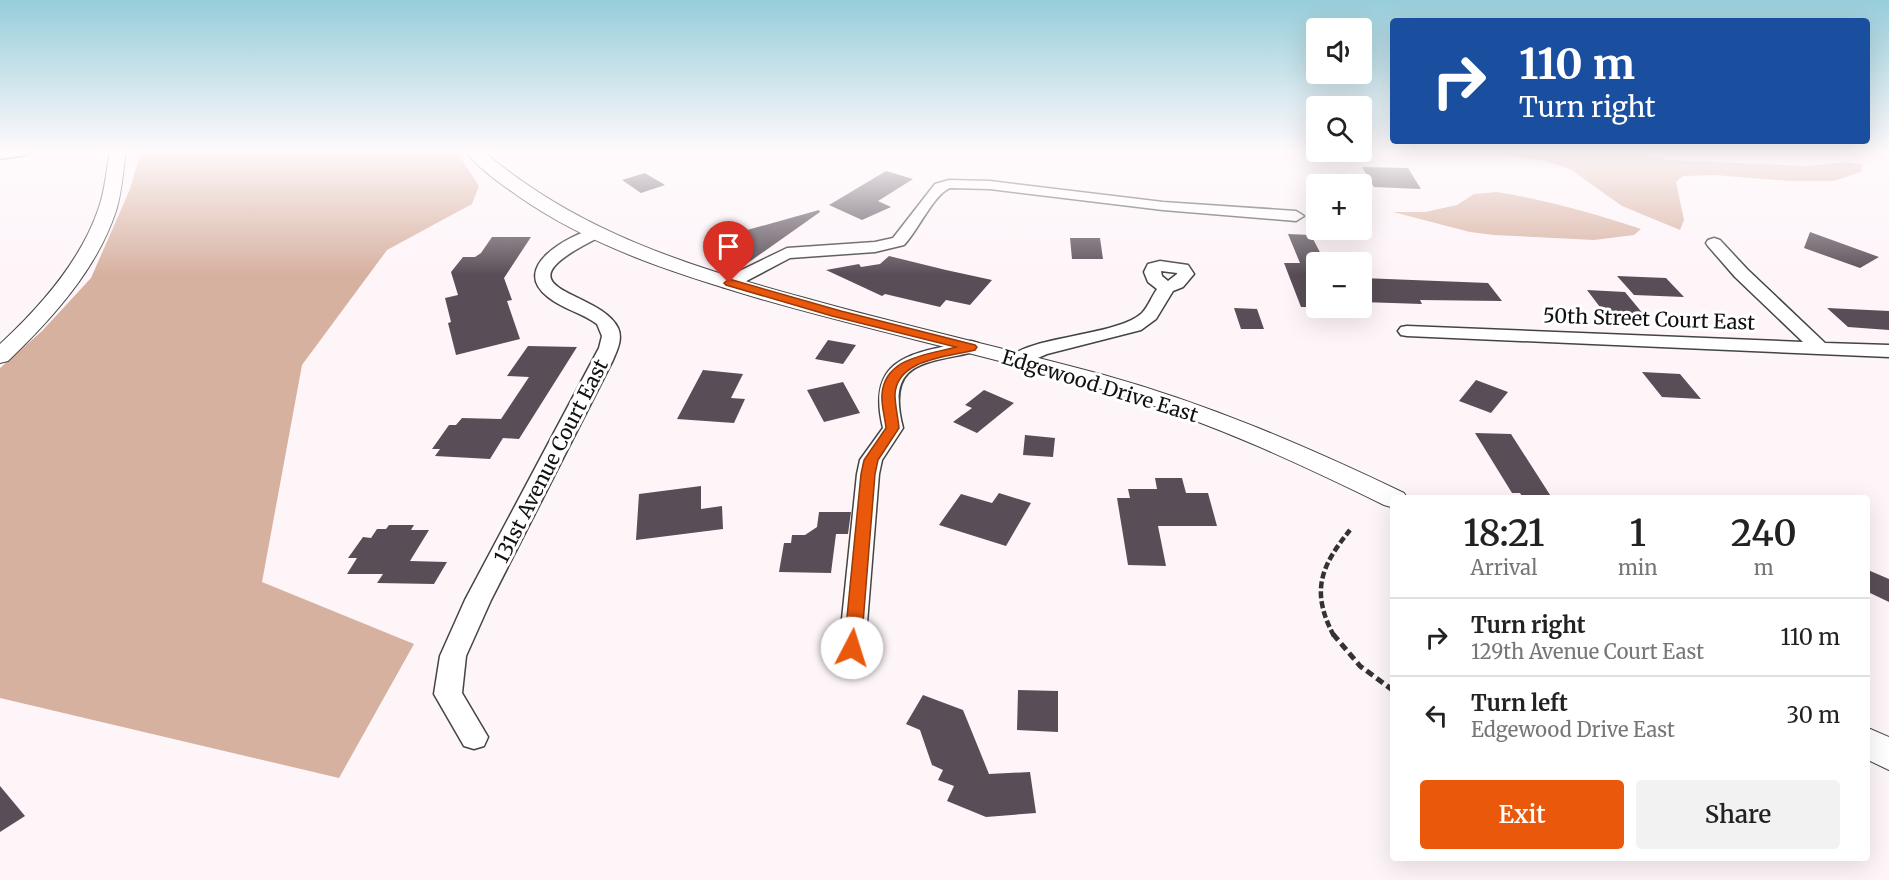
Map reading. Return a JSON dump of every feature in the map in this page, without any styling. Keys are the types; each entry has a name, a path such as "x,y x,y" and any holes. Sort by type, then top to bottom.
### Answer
{"street":[{"path":"0,356 52,302 83,258 107,211 110,192"},
{"name":"Edgewood Drive East","path":"524,192 596,233 729,283 837,314 1099,381 1194,412 1253,435 1390,497"},
{"path":"729,283 787,253 875,247 898,242 935,192"},
{"path":"1047,192 1164,206 1296,216"},
{"name":"131st Avenue Court East","path":"474,737 448,694 453,656 478,600 604,360 611,342 608,325 600,318 559,297 545,285 542,276 544,268 556,255 596,233"},
{"path":"1714,243 1741,273 1820,348"},
{"path":"1017,360 1040,350 1135,326 1150,315 1166,288"},
{"name":"50th Street Court East","path":"1407,331 1889,351"},
{"path":"852,648 868,474 871,460 893,428 888,394 895,374 907,364 971,347"},
{"path":"1870,744 1889,754"}],"path":[{"path":"1350,530 1330,555 1324,573 1320,597 1324,618 1334,640 1377,681 1390,689"}],"shaded area":[{"path":"129,192 477,192 472,204 387,250 302,365 262,582 414,644 339,778 0,698 0,368 42,331 91,278"},
{"path":"1497,192 1534,199 1641,229 1634,235 1594,240 1494,235 1470,232 1393,212 1425,212 1457,205 1474,194"},
{"path":"1602,192 1678,192 1684,220 1680,230 1622,206"}],"building":[{"path":"851,192 892,192 878,201 891,207 862,220 829,205"},
{"path":"819,210 820,212 742,267 715,239"},
{"path":"1810,232 1879,257 1860,268 1804,248"},
{"path":"1288,234 1306,235 1306,240 1314,240 1320,252 1306,252 1306,307 1301,307 1284,263 1300,263"},
{"path":"492,237 531,237 504,278 512,300 507,301 520,339 456,355 445,298 458,295 451,272 463,257 475,257 481,253"},
{"path":"1070,238 1100,238 1103,259 1072,259"},
{"path":"889,256 992,280 970,305 946,300 940,307 885,294 882,296 826,270 859,264 861,267 880,264"},
{"path":"1617,276 1666,278 1684,297 1634,295"},
{"path":"1372,278 1488,283 1502,301 1420,300 1422,304 1372,302"},
{"path":"1587,290 1625,292 1649,321 1609,319"},
{"path":"1234,308 1257,309 1264,329 1241,329"},
{"path":"1827,308 1889,311 1889,330 1848,327"},
{"path":"828,340 856,345 843,364 815,359"},
{"path":"528,346 577,347 519,439 503,438 490,459 435,456 440,449 432,449 449,425 456,425 462,418 501,419 529,377 507,376"},
{"path":"703,370 743,374 731,398 745,399 734,423 677,419"},
{"path":"1642,372 1680,374 1701,399 1662,397"},
{"path":"1476,380 1508,392 1491,413 1459,401"},
{"path":"843,382 860,413 824,422 807,390"},
{"path":"984,390 1014,403 977,433 953,422 972,408 965,405"},
{"path":"1475,433 1511,434 1550,495 1512,493"},
{"path":"1025,435 1055,438 1053,457 1023,455"},
{"path":"1155,478 1182,478 1186,493 1208,493 1217,526 1158,526 1166,566 1128,565 1117,498 1130,498 1128,489 1157,489"},
{"path":"701,486 701,509 722,506 723,529 636,540 639,494"},
{"path":"999,493 1031,503 1006,546 939,525 961,494 992,503"},
{"path":"819,512 851,512 848,534 836,534 831,573 779,572 784,543 791,543 792,535 805,535 817,527"},
{"path":"389,525 414,525 411,530 429,530 410,561 447,562 434,584 377,583 383,574 347,574 357,558 348,558 363,537 371,538 377,529 386,529"},
{"path":"1870,571 1889,579 1889,602 1870,593"},
{"path":"1018,690 1058,691 1058,732 1017,730"},
{"path":"923,695 963,710 989,774 1030,772 1036,813 986,817 947,801 954,786 938,780 943,770 932,765 920,730 906,724"},
{"path":"0,786 25,816 0,832"}],"route":[{"path":"729,283 837,314 971,347 907,364 895,374 888,394 893,428 871,460 868,474 852,648"}]}
